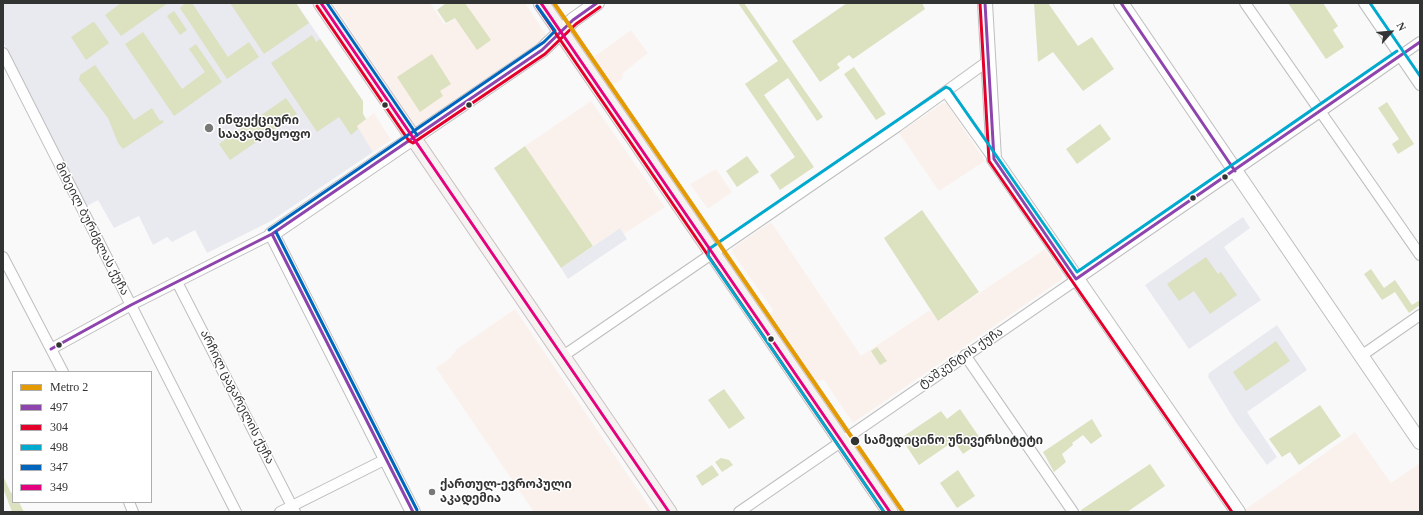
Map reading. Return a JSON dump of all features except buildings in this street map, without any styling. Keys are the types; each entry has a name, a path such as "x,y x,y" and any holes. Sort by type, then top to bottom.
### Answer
{"main road":[{"path":"321,3 669,512"},
{"path":"541,3 890,512"},
{"path":"413,512 272,234 542,50 578,16 597,3"},
{"path":"985,3 994,159 1238,512"},
{"path":"1121,3 1420,442"}],"street":[{"path":"1245,3 1420,255"},
{"path":"1364,3 1420,85"},
{"name":"ტაშკენტის ქუჩა","path":"739,512 841,440 1235,171 1420,42"},
{"name":"მიხეილ ბურძგლას ქუჩა","path":"3,53 236,512"},
{"path":"563,356 946,92 988,61"},
{"path":"946,92 994,159"},
{"path":"51,349 131,305 272,234"},
{"path":"3,257 62,371"},
{"name":"არჩილ ცაგარელის ქუჩა","path":"177,282 294,509"},
{"path":"1361,356 1420,315"},
{"path":"965,355 1073,512"},
{"path":"280,512 294,509 386,459"}],"shaded area":[{"name":"ინფექციური საავადმყოფო","path":"3,3 296,3 363,101 363,114 366,119 357,126 373,152 271,221 207,253 195,230 172,242 167,237 153,245 139,216 114,228 98,200 87,206 3,42"},
{"path":"333,3 430,3 445,25 469,8 466,3 525,3 545,33 546,39 421,124 415,125"},
{"path":"631,30 648,53 623,73 622,79 613,85 594,57"},
{"path":"591,101 665,207 624,234 620,228 593,246 525,146"},
{"path":"943,103 947,104 985,161 939,191 899,133"},
{"path":"374,113 391,140 373,152 356,126"},
{"path":"716,169 732,192 708,209 690,184"},
{"path":"1243,217 1250,228 1224,247 1261,300 1189,349 1145,285"},
{"path":"771,222 861,356 930,310 938,321 1045,249 1063,275 1061,280 853,423 824,380 816,381 771,314 773,310 732,252 733,248"},
{"path":"620,228 627,239 568,279 561,268"},
{"path":"515,309 653,512 534,512 436,368 449,359 457,349"},
{"path":"1277,325 1307,370 1247,412 1277,457 1267,465 1235,421 1208,377 1209,373"},
{"path":"1355,432 1391,483 1420,463 1420,512 1243,511"}],"green space":[{"path":"121,3 168,3 121,36 105,15"},
{"path":"185,3 192,3 228,57 249,42 259,57 227,79 180,8"},
{"path":"230,3 296,3 309,23 264,54"},
{"path":"446,3 465,3 491,40 477,50 455,18 446,23 437,10"},
{"path":"738,3 744,3 823,117 817,121 788,78 764,95 814,167 780,190 770,175 795,157 745,84 778,61"},
{"path":"847,3 922,3 925,9 853,59 849,55 837,64 840,68 820,82 792,41"},
{"path":"1034,3 1048,3 1078,46 1092,37 1114,69 1083,91 1053,52 1038,62"},
{"path":"1288,3 1323,3 1338,26 1333,30 1344,47 1326,59"},
{"path":"174,11 187,30 180,35 167,16"},
{"path":"93,22 109,43 86,60 71,37"},
{"path":"143,32 182,89 205,72 189,49 196,44 222,82 174,116 125,44"},
{"path":"312,35 316,42 320,39 363,101 363,114 366,119 357,126 358,129 351,135 339,117 317,132 271,63"},
{"path":"432,54 451,84 440,91 443,96 420,112 397,77"},
{"path":"95,65 134,120 152,108 160,121 162,120 164,122 123,149 118,143 108,118 79,80 80,75"},
{"path":"854,67 886,114 876,120 844,74"},
{"path":"286,98 297,114 230,160 219,144"},
{"path":"1387,102 1414,144 1398,154 1392,144 1399,139 1378,108"},
{"path":"1100,124 1111,139 1077,164 1066,149"},
{"path":"525,146 593,246 561,268 494,168"},
{"path":"747,156 759,172 737,187 726,171"},
{"path":"922,210 979,292 938,321 884,238"},
{"path":"1206,257 1218,274 1221,272 1237,295 1210,314 1194,291 1179,301 1167,284"},
{"path":"1371,269 1384,288 1395,280 1412,305 1420,300 1420,305 1409,313 1395,292 1382,300 1364,274"},
{"path":"1276,341 1290,361 1246,391 1233,372"},
{"path":"877,347 887,361 880,365 871,351"},
{"path":"724,389 745,418 729,429 708,400"},
{"path":"1320,405 1341,436 1299,465 1290,452 1282,457 1269,439"},
{"path":"960,409 982,441 963,454 954,441 919,465 901,438 941,411 947,419"},
{"path":"1092,419 1102,436 1091,444 1083,435 1072,443 1073,445 1062,454 1066,462 1054,472 1043,452"},
{"path":"721,458 729,460 733,465 722,472 715,462"},
{"path":"1150,464 1165,486 1127,512 1082,512 1081,510"},
{"path":"712,465 719,475 702,486 696,476"},
{"path":"958,470 975,496 957,508 940,483"},
{"path":"3,476 12,492 12,503 20,503 24,512 12,512 3,488"}],"metro line":[{"name":"2","path":"554,3 903,512"}],"transit line":[{"name":"349","path":"321,3 669,512"},
{"name":"347","path":"327,3 417,135"},
{"name":"349","path":"541,3 890,512"},
{"name":"497","path":"51,349 131,305 272,234 542,50 573,20 597,3"},
{"name":"304","path":"980,3 989,161 1232,512"},
{"name":"497","path":"985,3 994,159 1076,279 1420,42"},
{"name":"497","path":"1121,3 1235,171"},
{"name":"498","path":"1370,3 1420,76"},
{"name":"304","path":"317,6 409,141 413,143 545,54 576,24 600,7"},
{"name":"304","path":"537,6 884,512"},
{"name":"347","path":"269,230 544,42 555,31 537,6"},
{"name":"498","path":"884,512 708,256 709,249 946,87 950,89 1077,272 1397,51"},
{"name":"347","path":"276,232 417,510"},
{"name":"497","path":"272,234 413,512"}],"place":[{"name":"ინფექციური საავადმყოფო","path":"209,128"},
{"name":"სამედიცინო უნივერსიტეტი","path":"855,441"},
{"name":"ქართულ-ევროპული აკადემია","path":"432,492"}]}
